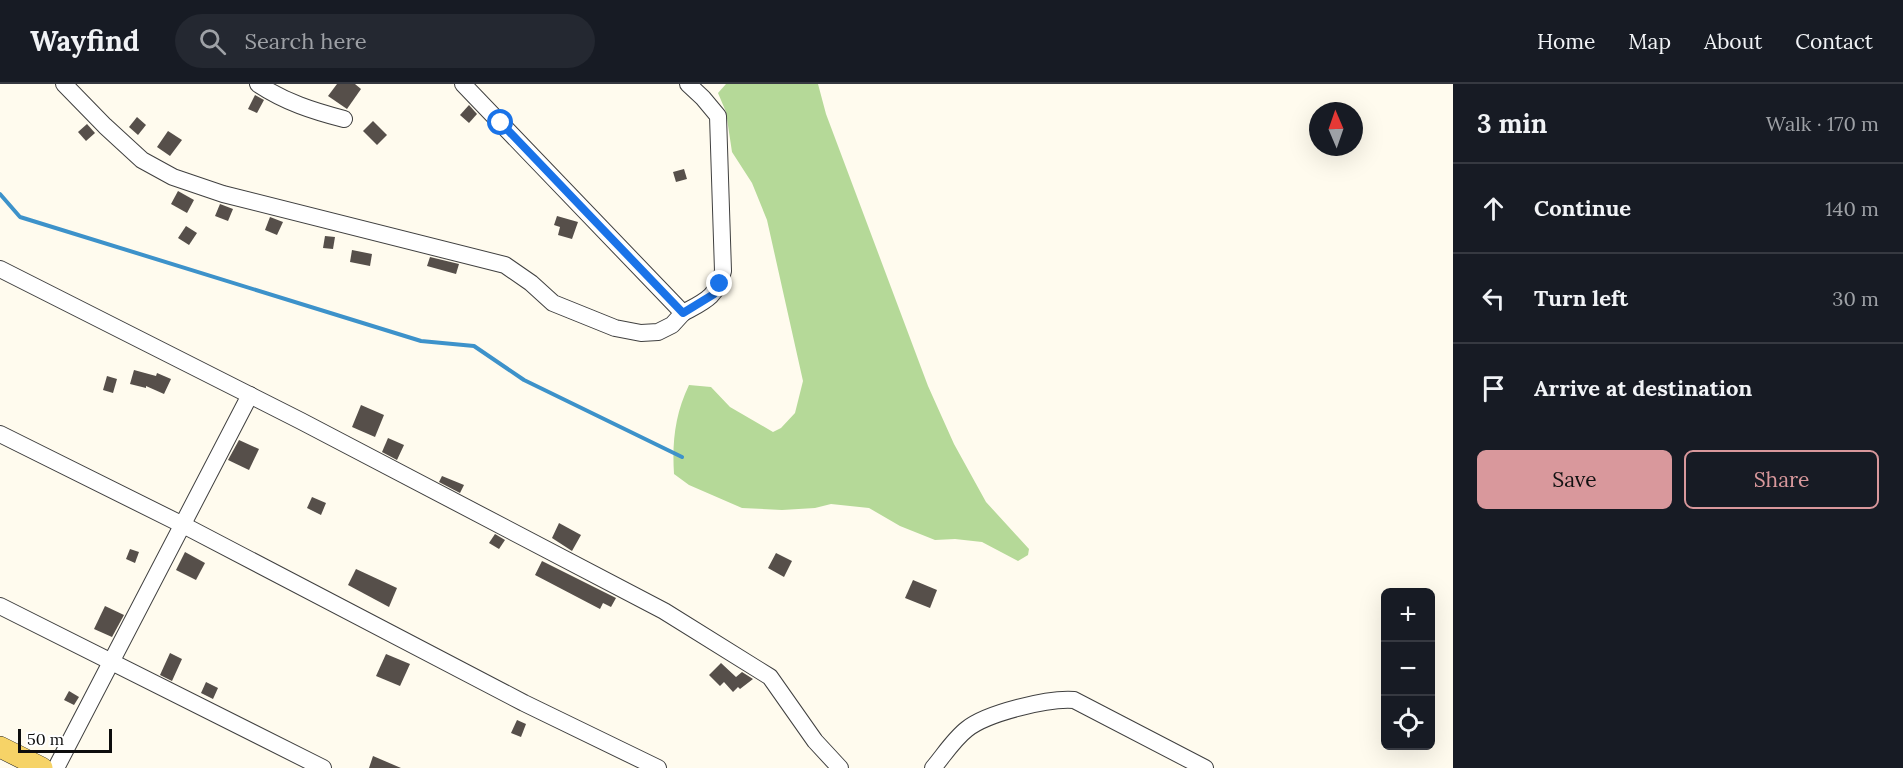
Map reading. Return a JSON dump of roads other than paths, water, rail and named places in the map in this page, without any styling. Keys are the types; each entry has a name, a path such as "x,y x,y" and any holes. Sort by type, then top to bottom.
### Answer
{"main road":[{"path":"0,747 42,768"}],"street":[{"path":"64,84 142,160 173,177 223,194 505,266 531,283 554,303 615,328 641,333 658,332 672,325 683,313 714,294 720,284 723,271 718,116 688,84"},
{"path":"258,84 304,109 344,119"},
{"path":"463,84 683,313"},
{"path":"0,269 664,611 770,677 815,741 840,768"},
{"path":"56,768 250,396"},
{"path":"0,434 183,525 524,703 658,768"},
{"path":"0,606 323,768"},
{"path":"933,768 967,729 993,714 1062,699 1074,700 1205,768"}],"waterway":[{"path":"0,194 20,217 421,341 474,346 524,380 682,457"}]}
